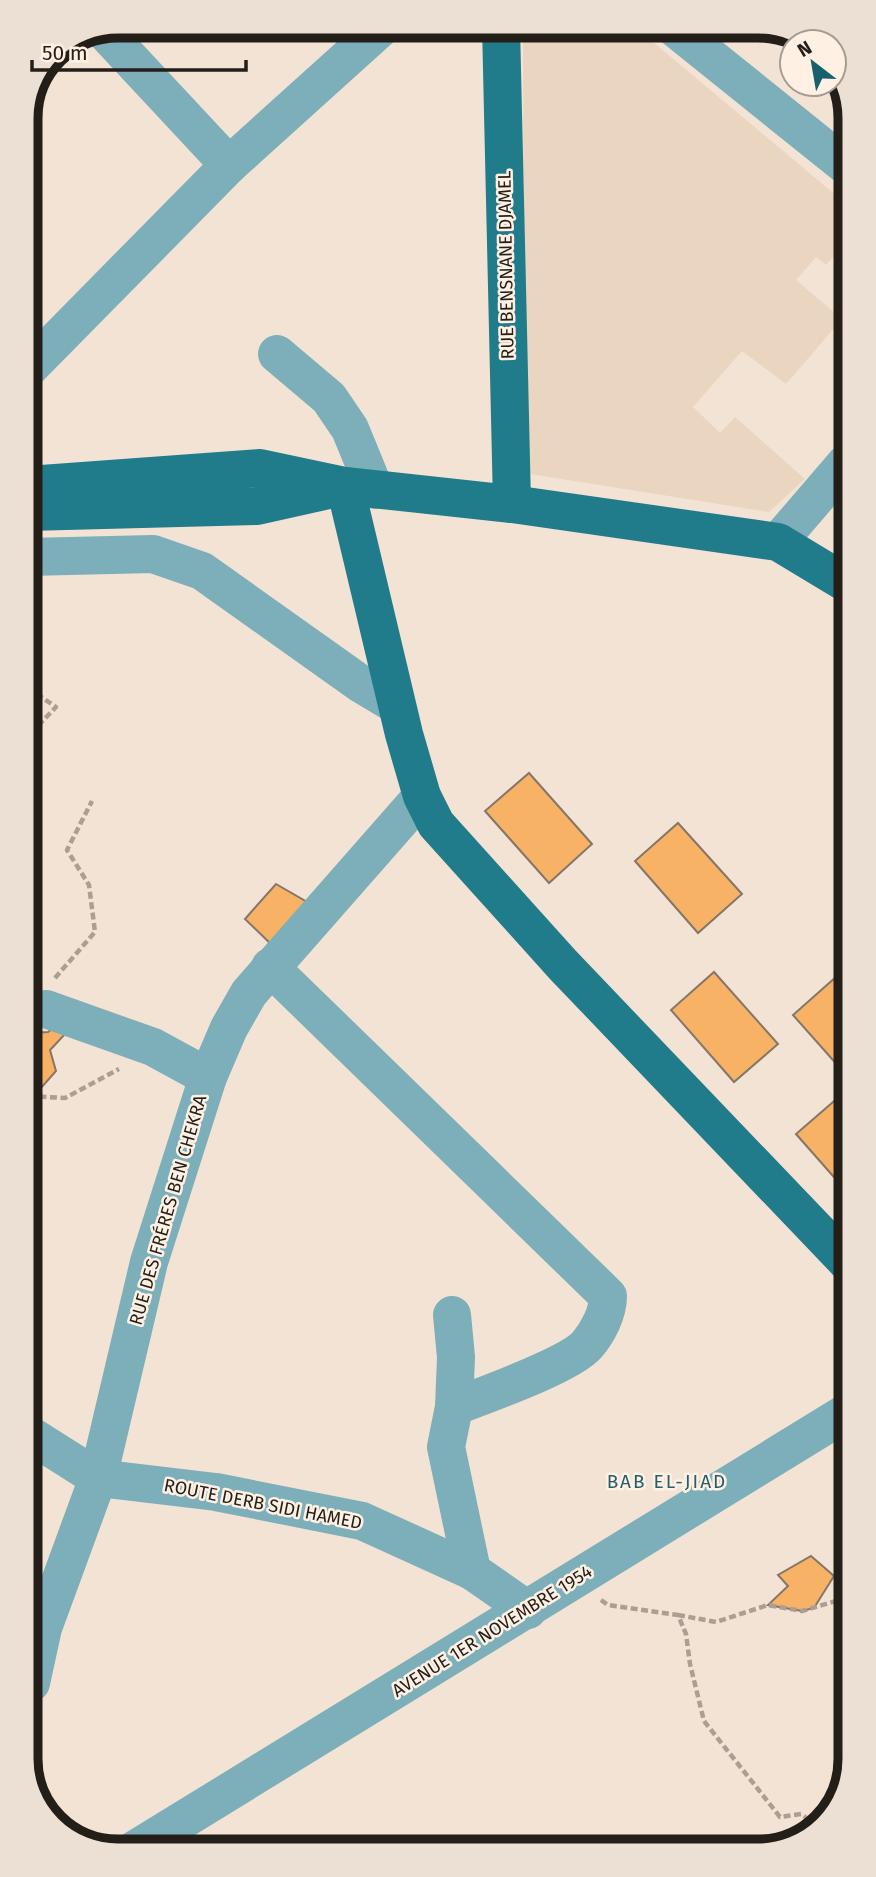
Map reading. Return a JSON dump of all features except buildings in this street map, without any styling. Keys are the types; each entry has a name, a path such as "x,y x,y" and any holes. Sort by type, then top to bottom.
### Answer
{"main road":[{"name":"RUE BENSNANE DJAMEL","path":"501,39 512,504"},
{"path":"39,484 260,468 360,488 512,504 778,542 838,578"},
{"path":"39,512 257,506 360,488"},
{"path":"360,488 396,705 422,796 436,824 563,965 838,1253"}],"street":[{"path":"39,358 229,165 369,38"},
{"path":"111,39 229,165"},
{"path":"688,39 838,159"},
{"path":"277,354 329,398 349,429 360,488"},
{"path":"778,542 838,472"},
{"path":"39,557 153,554 202,571 360,684 396,705"},
{"name":"RUE DES FRÉRES BEN CHEKRA","path":"38,1622 98,1478 149,1262 208,1077 229,1028 249,993 270,967 422,796"},
{"path":"270,967 608,1296 608,1309 586,1346 563,1362 454,1407"},
{"path":"47,996 208,1077"},
{"path":"452,1315 456,1357 454,1407 446,1447 472,1571"},
{"name":"AVENUE 1ER NOVEMBRE 1954","path":"154,1838 838,1418"},
{"name":"ROUTE DERB SIDI HAMED","path":"38,1440 98,1478 216,1492 362,1521 472,1571 528,1610"}],"path":[{"path":"39,696 56,708 39,725"},
{"path":"47,996 95,932 89,885 67,850 92,801"},
{"path":"38,1097 65,1098 118,1070 153,1047"},
{"path":"575,1580 608,1605 716,1622 768,1605 802,1611 838,1600"},
{"path":"678,1615 686,1634 690,1664 704,1721 780,1817 801,1814 809,1819"}],"shaded area":[{"path":"523,39 649,39 838,197 838,257 835,255 826,265 816,257 796,280 838,316 838,324 786,384 742,351 693,407 720,433 735,417 805,479 769,512 524,473"}],"district":[{"name":"BAB EL-JIAD","path":"667,1481"}]}
